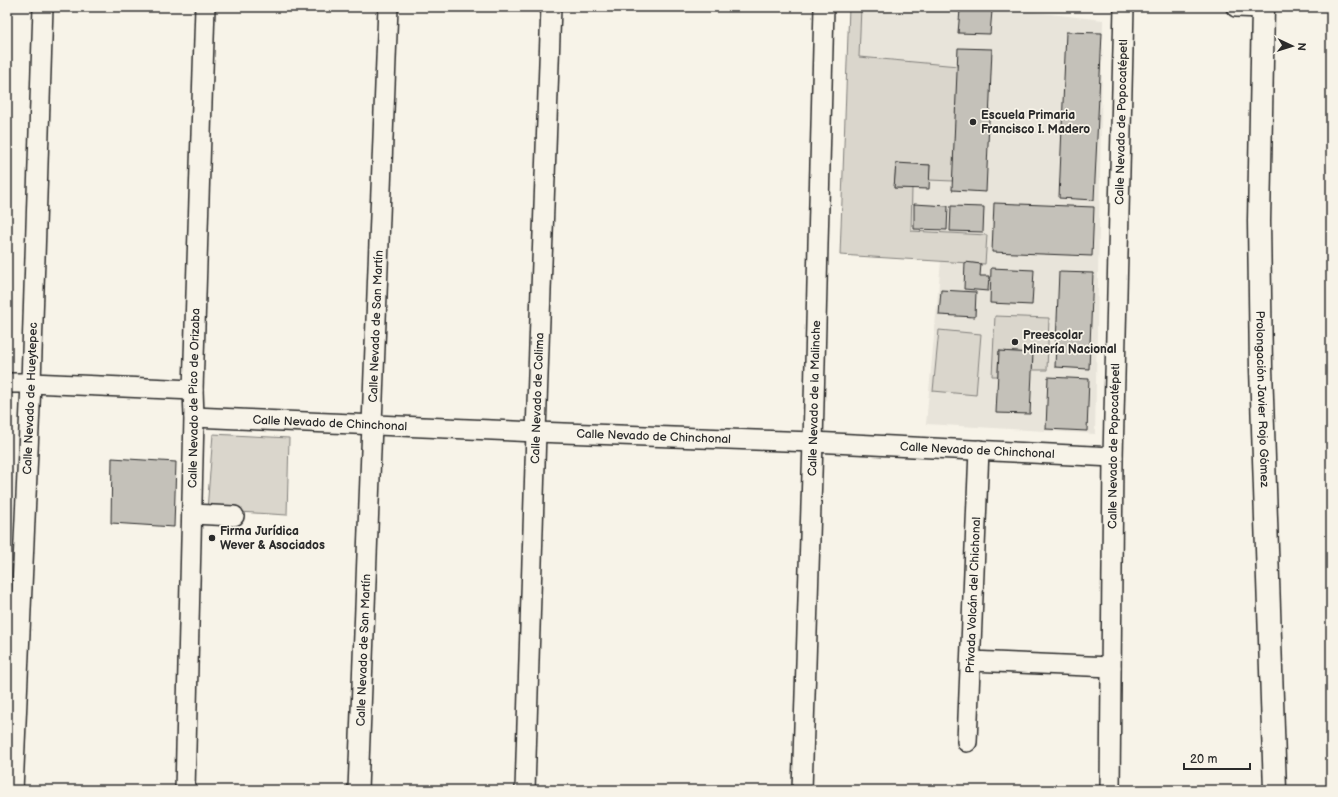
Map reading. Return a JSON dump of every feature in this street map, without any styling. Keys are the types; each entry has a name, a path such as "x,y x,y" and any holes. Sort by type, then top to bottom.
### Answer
{"street":[{"name":"Calle Nevado de Hueytepec","path":"13,790 31,383 43,7"},
{"name":"Calle Nevado de Pico de Orizaba","path":"185,790 194,417 193,390 205,7"},
{"name":"Calle Nevado de San Martín","path":"358,790 388,7"},
{"name":"Calle Nevado de Colima","path":"525,790 551,7"},
{"name":"Calle Nevado de la Malinche","path":"802,790 813,442 824,7"},
{"name":"Calle Nevado de Popocatépetl","path":"1110,790 1113,457 1124,7"},
{"path":"1236,7 1263,8"},
{"name":"Prolongación Javier Rojo Gómez","path":"1263,8 1259,221 1261,360 1275,790"},
{"path":"7,383 193,390"},
{"name":"Calle Nevado de Chinchonal","path":"194,417 813,442 1113,457"},
{"name":"Privada Volcán del Chichonal","path":"967,742 979,450"},
{"path":"192,514 234,516"},
{"path":"971,661 1110,667"}],"shaded area":[{"name":"Escuela Primaria Francisco I. Madero","path":"849,7 990,7 1103,20 1095,434 926,424 941,261 840,255"},
{"path":"849,7 861,7 859,57 958,66 953,181 929,180 930,165 896,164 894,188 912,188 911,231 987,235 985,264 840,255"},
{"path":"995,316 1049,318 1047,370 1032,370 1032,353 999,351 998,376 992,376"},
{"path":"939,330 981,334 976,395 933,391"},
{"path":"213,434 289,438 287,515 207,510"}],"building":[{"path":"960,10 992,11 990,34 958,33"},
{"path":"1066,32 1102,33 1094,200 1059,198"},
{"path":"958,48 992,49 986,192 952,190"},
{"path":"896,163 930,165 929,189 894,188"},
{"path":"994,203 1094,207 1092,256 992,252"},
{"path":"914,204 948,206 947,230 914,229"},
{"path":"951,206 984,207 983,232 950,231"},
{"path":"965,262 981,264 980,276 989,276 988,291 964,289"},
{"path":"991,268 1034,270 1032,305 990,303"},
{"path":"1059,272 1093,273 1089,369 1055,367"},
{"path":"941,290 976,292 975,317 939,315"},
{"path":"999,351 1033,353 1030,414 996,413"},
{"path":"1048,377 1089,379 1087,431 1046,429"},
{"path":"112,458 176,462 174,527 111,523"}],"place":[{"name":"Escuela Primaria Francisco I. Madero","path":"973,122"},
{"name":"Preescolar Minería Nacional","path":"1015,342"},
{"name":"Firma Jurídica Wever & Asociados","path":"212,538"}]}
